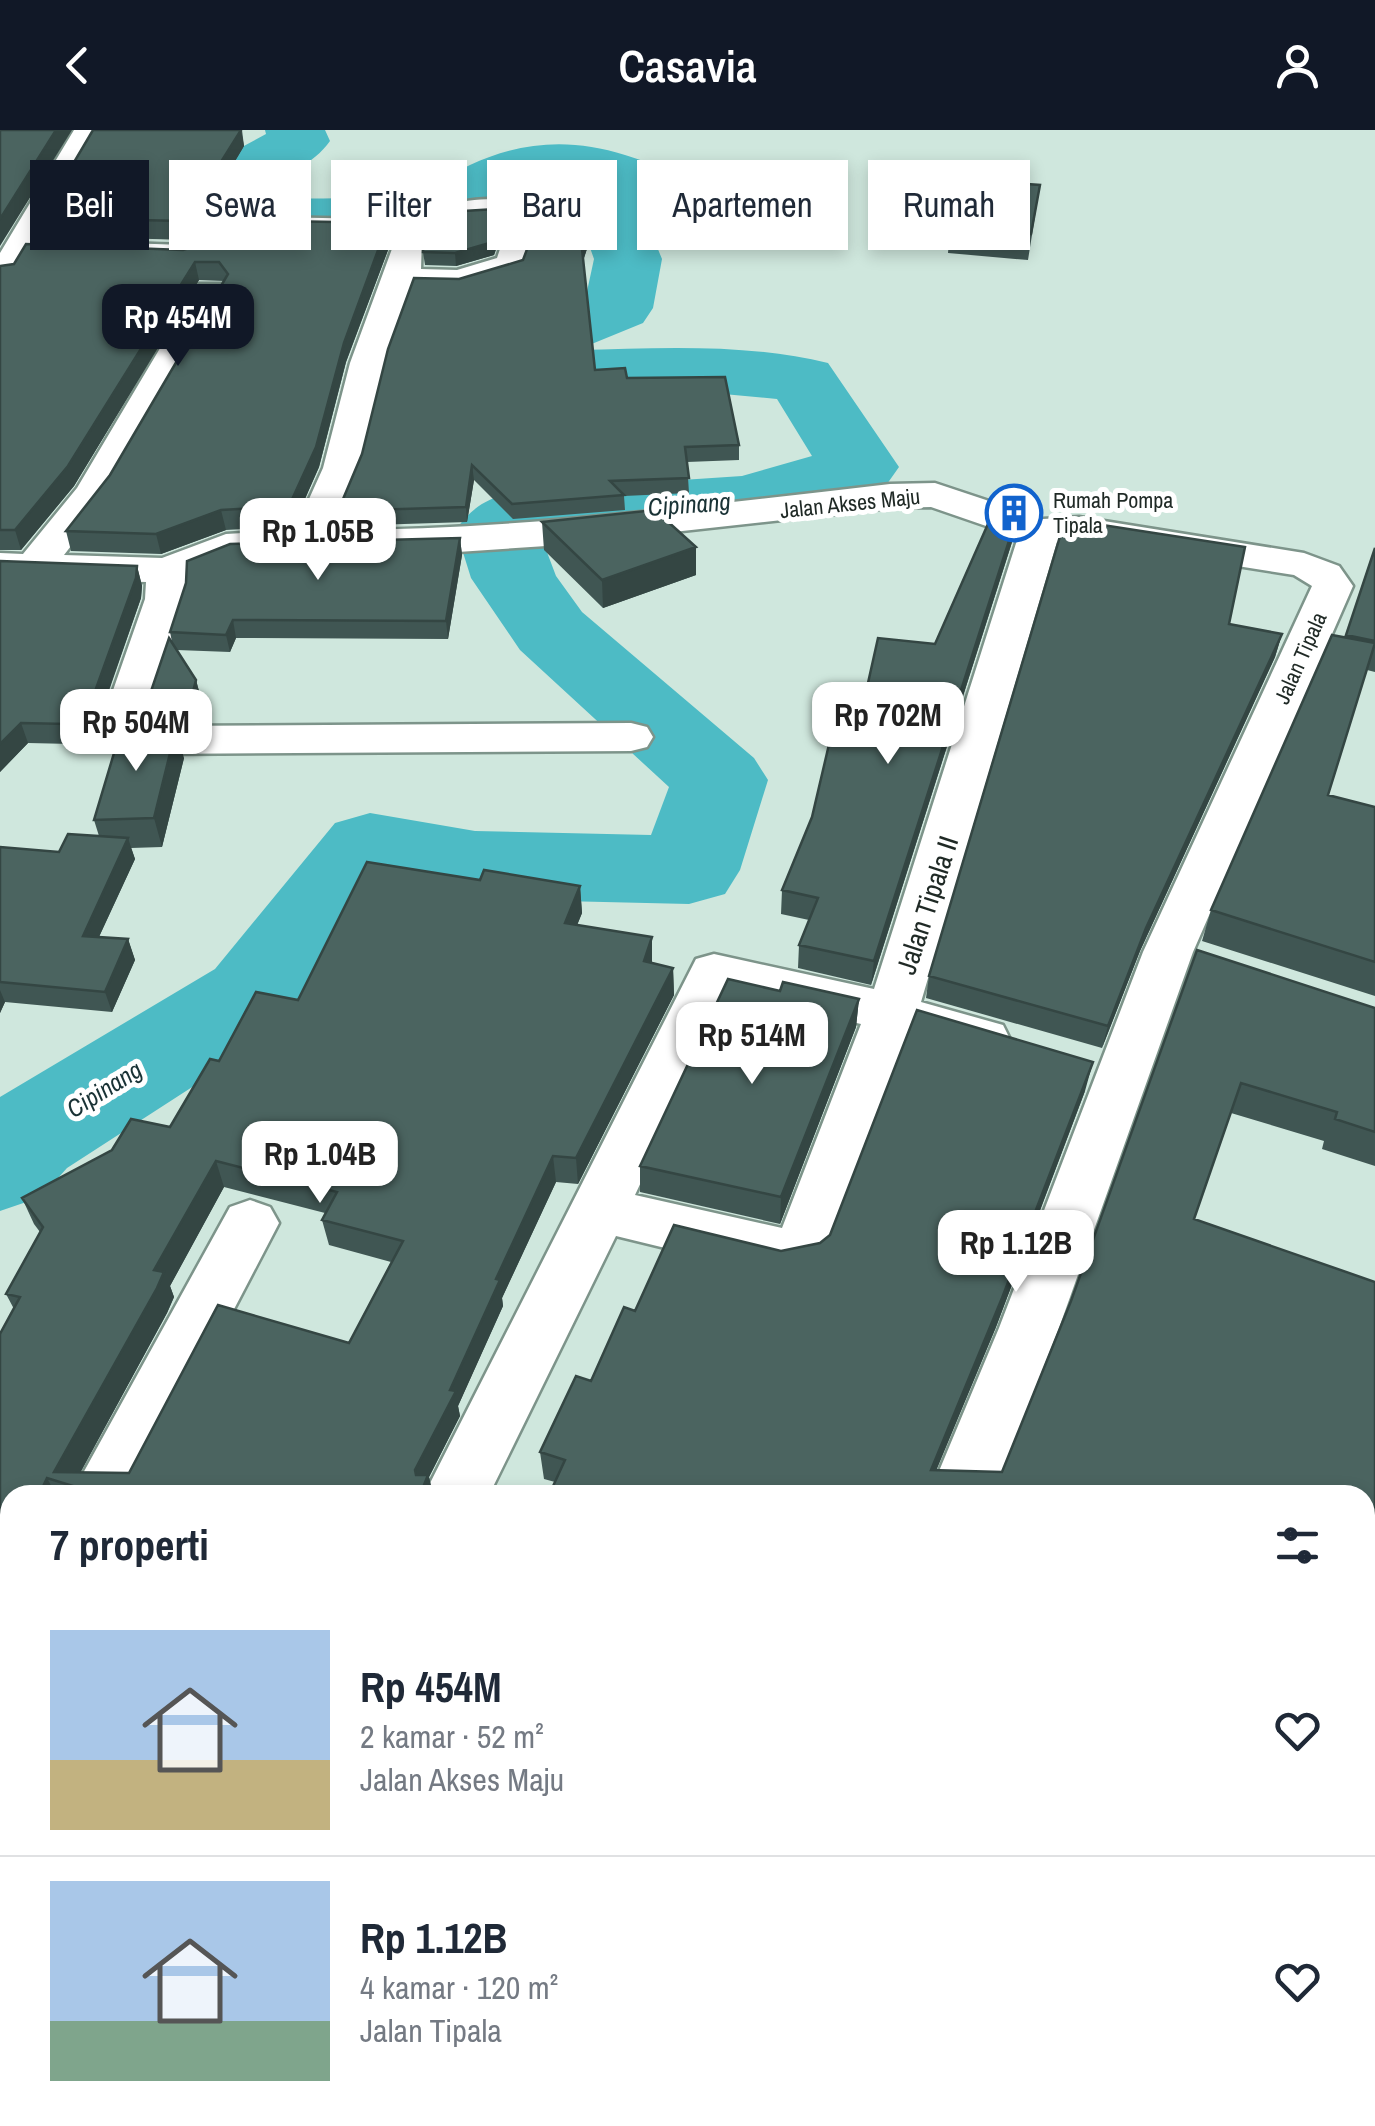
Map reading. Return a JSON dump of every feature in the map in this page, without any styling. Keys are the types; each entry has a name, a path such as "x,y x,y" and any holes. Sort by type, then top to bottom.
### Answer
{"street":[{"path":"0,280 90,130"},
{"path":"400,278 459,280 511,264 524,226 514,212 467,208"},
{"path":"0,224 29,236 186,255 203,249 216,225 331,228"},
{"path":"310,542 342,468 368,363 407,250"},
{"path":"17,565 93,493 211,291"},
{"name":"Jalan Akses Maju","path":"17,565 167,570 226,546 519,536 890,496 934,495 1040,531"},
{"name":"Jalan Tipala","path":"965,1485 1122,1079 1187,958 1333,586 1325,575 1304,566 1078,529 1040,531"},
{"name":"Jalan Tipala II","path":"600,1210 768,1250 800,1248 892,1012 957,814 1040,531"},
{"path":"167,570 166,598 126,716 133,730 150,740 631,736"},
{"path":"461,1485 600,1210 714,972 892,1012 1122,1079"},
{"path":"107,1485 250,1223"}],"building":[{"path":"0,130 56,130 37,160 30,160 30,171 0,219"},
{"path":"93,130 241,130 222,160 169,160 169,221 149,220 149,160 75,160"},
{"path":"1030,184 1040,185 1031,234"},
{"path":"487,210 487,244 467,250 467,211"},
{"path":"311,222 331,222 331,250 378,250 344,343 316,447 289,506 221,510 156,534 66,531 110,475 228,274 219,262 195,262 68,466 15,530 0,530 0,266 14,264 26,244 30,244 30,250 311,250"},
{"path":"423,250 465,250 455,253"},
{"path":"527,250 582,250 595,370 625,368 627,378 725,377 739,445 685,447 689,478 610,481 624,495 512,504 472,465 466,507 338,511 362,454 388,349 414,278 459,279 523,260"},
{"path":"995,508 1017,516 874,961 799,945 818,898 782,890 812,817 842,689 866,692 878,638 935,644"},
{"path":"655,510 696,547 602,580 542,522"},
{"path":"1083,522 1245,547 1229,624 1282,634 1146,928 1108,1026 929,976 1064,523"},
{"path":"460,538 446,621 233,620 226,635 170,632 186,583 187,561 230,544"},
{"path":"1375,548 1375,641 1346,635"},
{"path":"0,561 137,566 94,694 114,725 21,723 0,744"},
{"path":"1332,635 1375,643 1328,795 1375,807 1375,962 1211,910"},
{"path":"169,638 196,680 189,707 156,707 148,700"},
{"path":"123,723 142,729 176,729 154,818 94,820"},
{"path":"68,834 128,838 83,936 128,939 105,992 0,982 0,847 59,852"},
{"path":"367,862 480,880 484,870 580,886 565,923 652,937 644,961 673,968 576,1158 553,1156 450,1390 456,1391 415,1470 416,1475 428,1475 424,1485 70,1485 47,1478 44,1485 0,1485 0,1334 20,1297 6,1294 43,1227 22,1198 112,1150 131,1119 170,1127 210,1059 219,1061 256,992 298,1000","holes":["216,1161 337,1192 322,1220 403,1241 349,1343 218,1305 129,1473 54,1472 157,1288 164,1272 154,1270"]},
{"path":"1197,950 1375,1008 1375,1132 1335,1119 1337,1112 1241,1083 1194,1219 1375,1282 1375,1485 554,1485 565,1460 540,1452 576,1376 591,1381 624,1307 635,1311 674,1225 781,1251 820,1243 830,1235 917,1010 1093,1062 931,1470 1002,1472 1071,1301"},
{"path":"728,979 780,991 783,982 859,999 781,1197 640,1166"}],"waterway":[{"name":"Cipinang","path":"0,1165 26,1137 253,996 370,846 475,865 689,870 720,780 551,631 514,578 497,530 517,516 747,500 859,467 802,379 680,368 558,373 531,343 618,308 628,259 615,225 645,184 586,164 553,161 515,169 444,203 404,212 338,218 170,212 179,193 251,167 299,141 295,130"}],"place":[{"name":"Rumah Pompa Tipala","path":"1014,513"}]}
